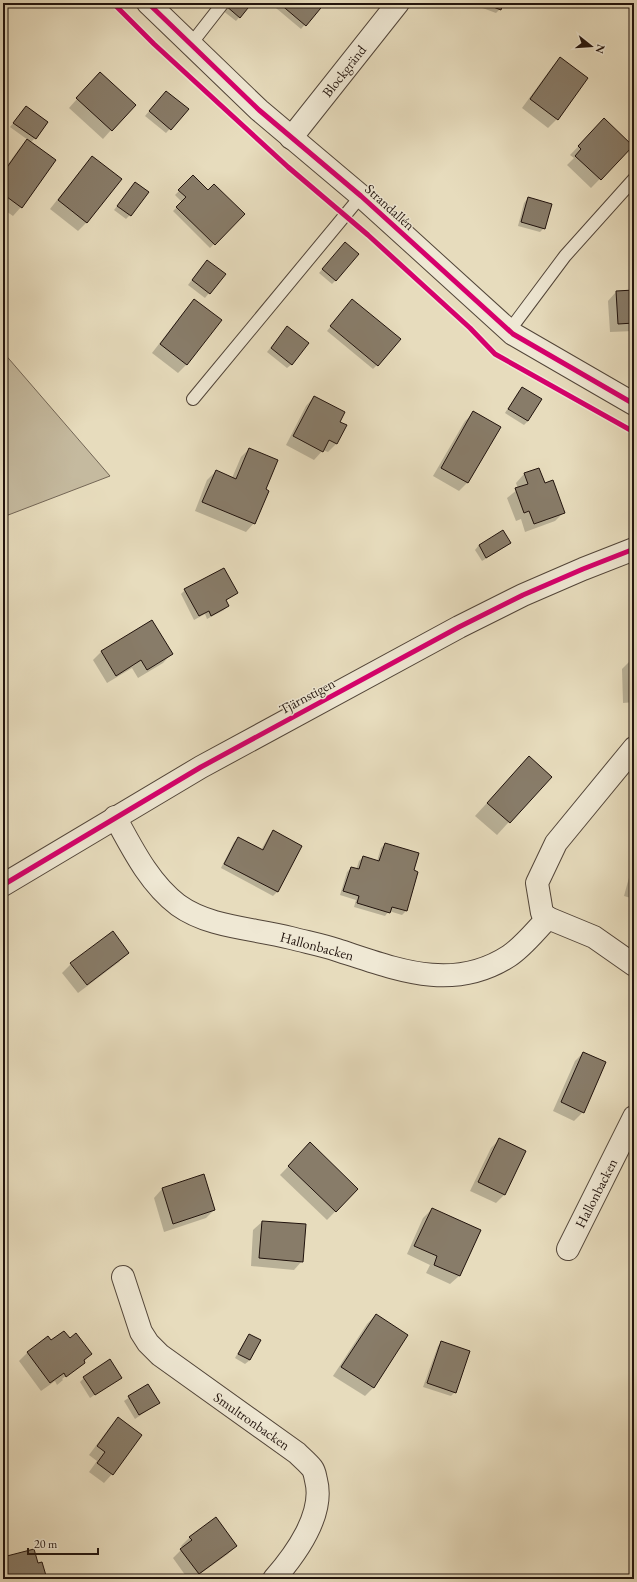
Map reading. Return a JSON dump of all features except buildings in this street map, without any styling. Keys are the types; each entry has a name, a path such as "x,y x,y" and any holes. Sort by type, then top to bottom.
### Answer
{"street":[{"name":"Strandallén","path":"148,3 259,110 361,196 509,331 634,404"},
{"name":"Blockgränd","path":"291,138 398,3"},
{"name":"Tjärnstigen","path":"3,885 201,767 459,627 523,596 634,549"},
{"path":"634,748 556,843 537,883 542,913 548,918 594,937 634,965"},
{"name":"Hallonbacken","path":"115,817 134,851 154,882 178,905 194,914 214,922 289,937 405,972 431,976 450,975 471,972 492,965 518,948 548,918"},
{"name":"Hallonbacken","path":"568,1249 634,1117"},
{"name":"Smultronbacken","path":"124,1277 141,1332 148,1343 160,1355 297,1453 313,1469 318,1486 317,1504 306,1534 287,1564 274,1579"}],"lane":[{"path":"191,44 222,3"},
{"path":"509,331 565,256 634,179"},
{"path":"193,399 361,196"}],"shaded area":[{"path":"3,352 110,476 3,517"}],"cycle path":[{"path":"113,3 154,44 288,167 368,235 470,328 495,354 634,432"},
{"path":"148,3 259,110 361,196 513,334 634,404"},
{"path":"3,885 201,767 459,627 523,595 634,549"}]}
